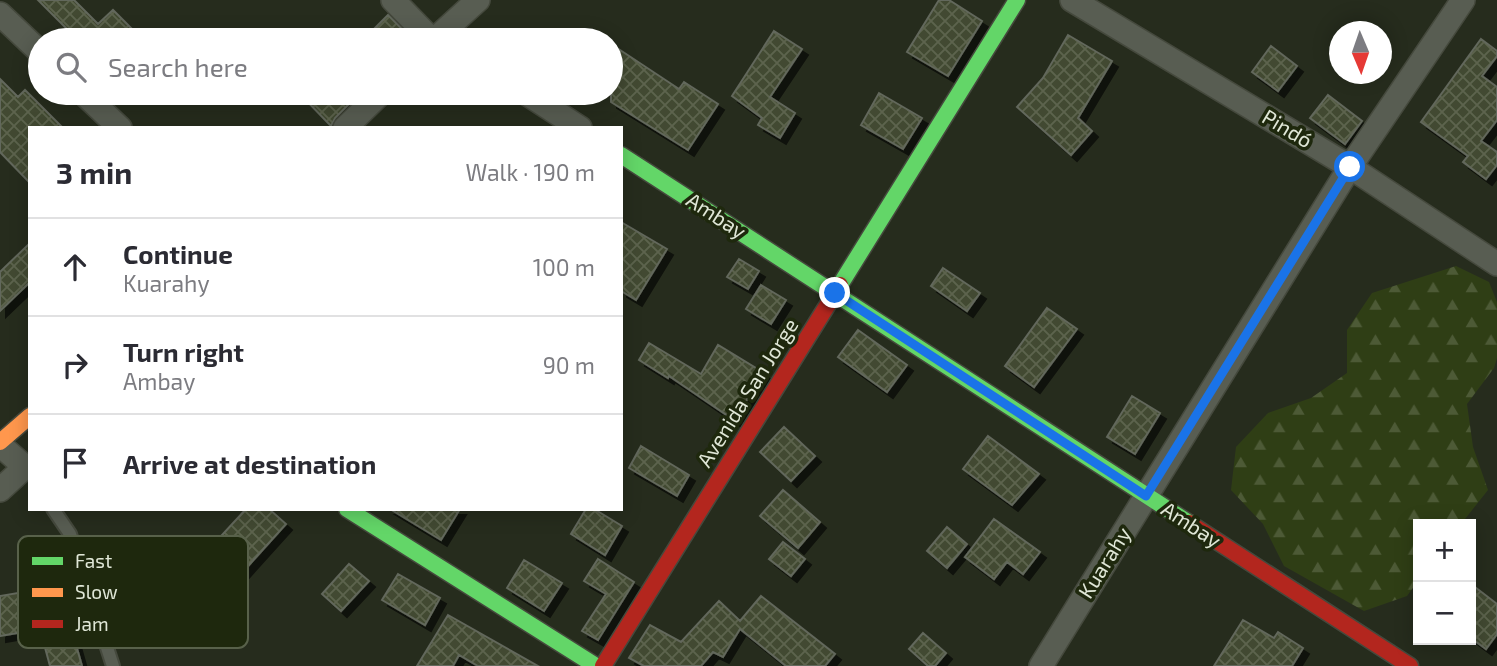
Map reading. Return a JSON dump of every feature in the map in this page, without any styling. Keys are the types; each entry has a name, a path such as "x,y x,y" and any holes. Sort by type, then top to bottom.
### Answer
{"street":[{"path":"393,0 421,28"},
{"path":"446,28 478,0"},
{"name":"Avenida San Jorge","path":"603,666 1017,0"},
{"name":"Pindó","path":"1072,0 1350,167 1497,264"},
{"name":"Kuarahy","path":"1041,666 1350,167 1463,0"},
{"path":"0,14 28,41"},
{"path":"96,105 118,126"},
{"path":"347,126 368,105"},
{"path":"545,105 577,126"},
{"name":"Ambay","path":"623,156 1410,666"},
{"path":"0,490 27,471 0,443 28,418"},
{"path":"350,511 596,666"}],"lane":[{"path":"54,511 71,536"},
{"path":"107,648 113,666"}],"green space":[{"path":"1456,266 1489,282 1497,302 1497,358 1494,368 1467,404 1473,447 1488,490 1465,519 1413,519 1413,588 1407,596 1364,611 1284,566 1263,524 1231,490 1236,447 1268,413 1311,398 1347,373 1347,330 1372,293"}],"building":[{"path":"38,0 74,0 98,24 113,10 131,28 66,28"},
{"path":"939,0 949,0 982,21 948,76 907,52"},
{"path":"388,15 401,28 375,28"},
{"path":"774,31 802,49 770,97 795,113 780,138 758,125 762,118 732,96"},
{"path":"1068,35 1112,61 1078,118 1092,131 1071,155 1017,107 1043,78"},
{"path":"1481,39 1497,51 1497,56 1482,76 1497,87 1497,120 1481,141 1497,152 1497,165 1486,179 1463,162 1468,156 1421,122"},
{"path":"1271,46 1297,66 1278,91 1252,72"},
{"path":"623,52 679,89 684,82 718,104 688,150 616,105 623,105"},
{"path":"0,79 18,97 25,90 28,93 28,105 40,105 61,126 28,126 28,181 0,152"},
{"path":"879,93 922,118 903,149 861,125"},
{"path":"1328,95 1362,121 1345,144 1310,118"},
{"path":"311,105 348,105 331,126"},
{"path":"623,223 667,249 636,300 623,292"},
{"path":"28,245 28,284 0,311 0,272"},
{"path":"739,259 759,271 748,289 727,277"},
{"path":"943,268 980,293 967,311 931,286"},
{"path":"761,285 786,300 771,324 746,309"},
{"path":"1047,308 1077,329 1034,387 1005,366"},
{"path":"858,330 907,365 887,392 838,357"},
{"path":"649,343 701,374 718,345 764,373 734,420 669,376 668,378 639,360"},
{"path":"1132,396 1160,413 1135,454 1107,437"},
{"path":"784,427 815,456 791,481 760,452"},
{"path":"988,436 1039,474 1012,505 963,469"},
{"path":"641,446 689,475 677,496 629,468"},
{"path":"783,490 820,522 798,548 760,516"},
{"path":"244,511 271,511 286,524 248,566 248,536 221,536"},
{"path":"393,511 459,511 441,540"},
{"path":"585,511 597,511 622,526 605,555 571,534"},
{"path":"994,519 1040,552 1023,574 1007,562 994,579 965,557"},
{"path":"947,527 967,544 947,568 927,551"},
{"path":"783,542 805,559 791,576 769,559"},
{"path":"598,559 634,582 598,640 582,631 606,594 584,581"},
{"path":"524,560 562,583 544,611 507,588"},
{"path":"349,564 369,581 341,611 322,594"},
{"path":"398,574 440,598 425,625 382,600"},
{"path":"1476,588 1497,604 1497,634 1486,649 1476,642"},
{"path":"18,593 18,633 0,636 0,596"},
{"path":"761,596 835,654 825,666 786,666 740,629 723,657 713,652 701,666 644,666 629,658 650,625 681,642 719,601 740,621"},
{"path":"448,615 538,666 478,666 459,655 453,666 417,666"},
{"path":"1243,620 1274,638 1278,632 1303,648 1292,666 1214,666"},
{"path":"923,633 946,653 935,666 928,666 909,649"},
{"path":"45,648 77,648 82,666 50,666"}],"traffic: fast":[{"path":"840,285 1017,0"},
{"path":"623,156 1189,523"},
{"path":"350,511 596,666"}],"traffic: slow":[{"path":"0,442 28,418"}],"traffic: jam":[{"path":"603,666 840,285"},
{"path":"1189,523 1410,666"}],"route":[{"path":"835,293 1146,496 1350,167"}]}
